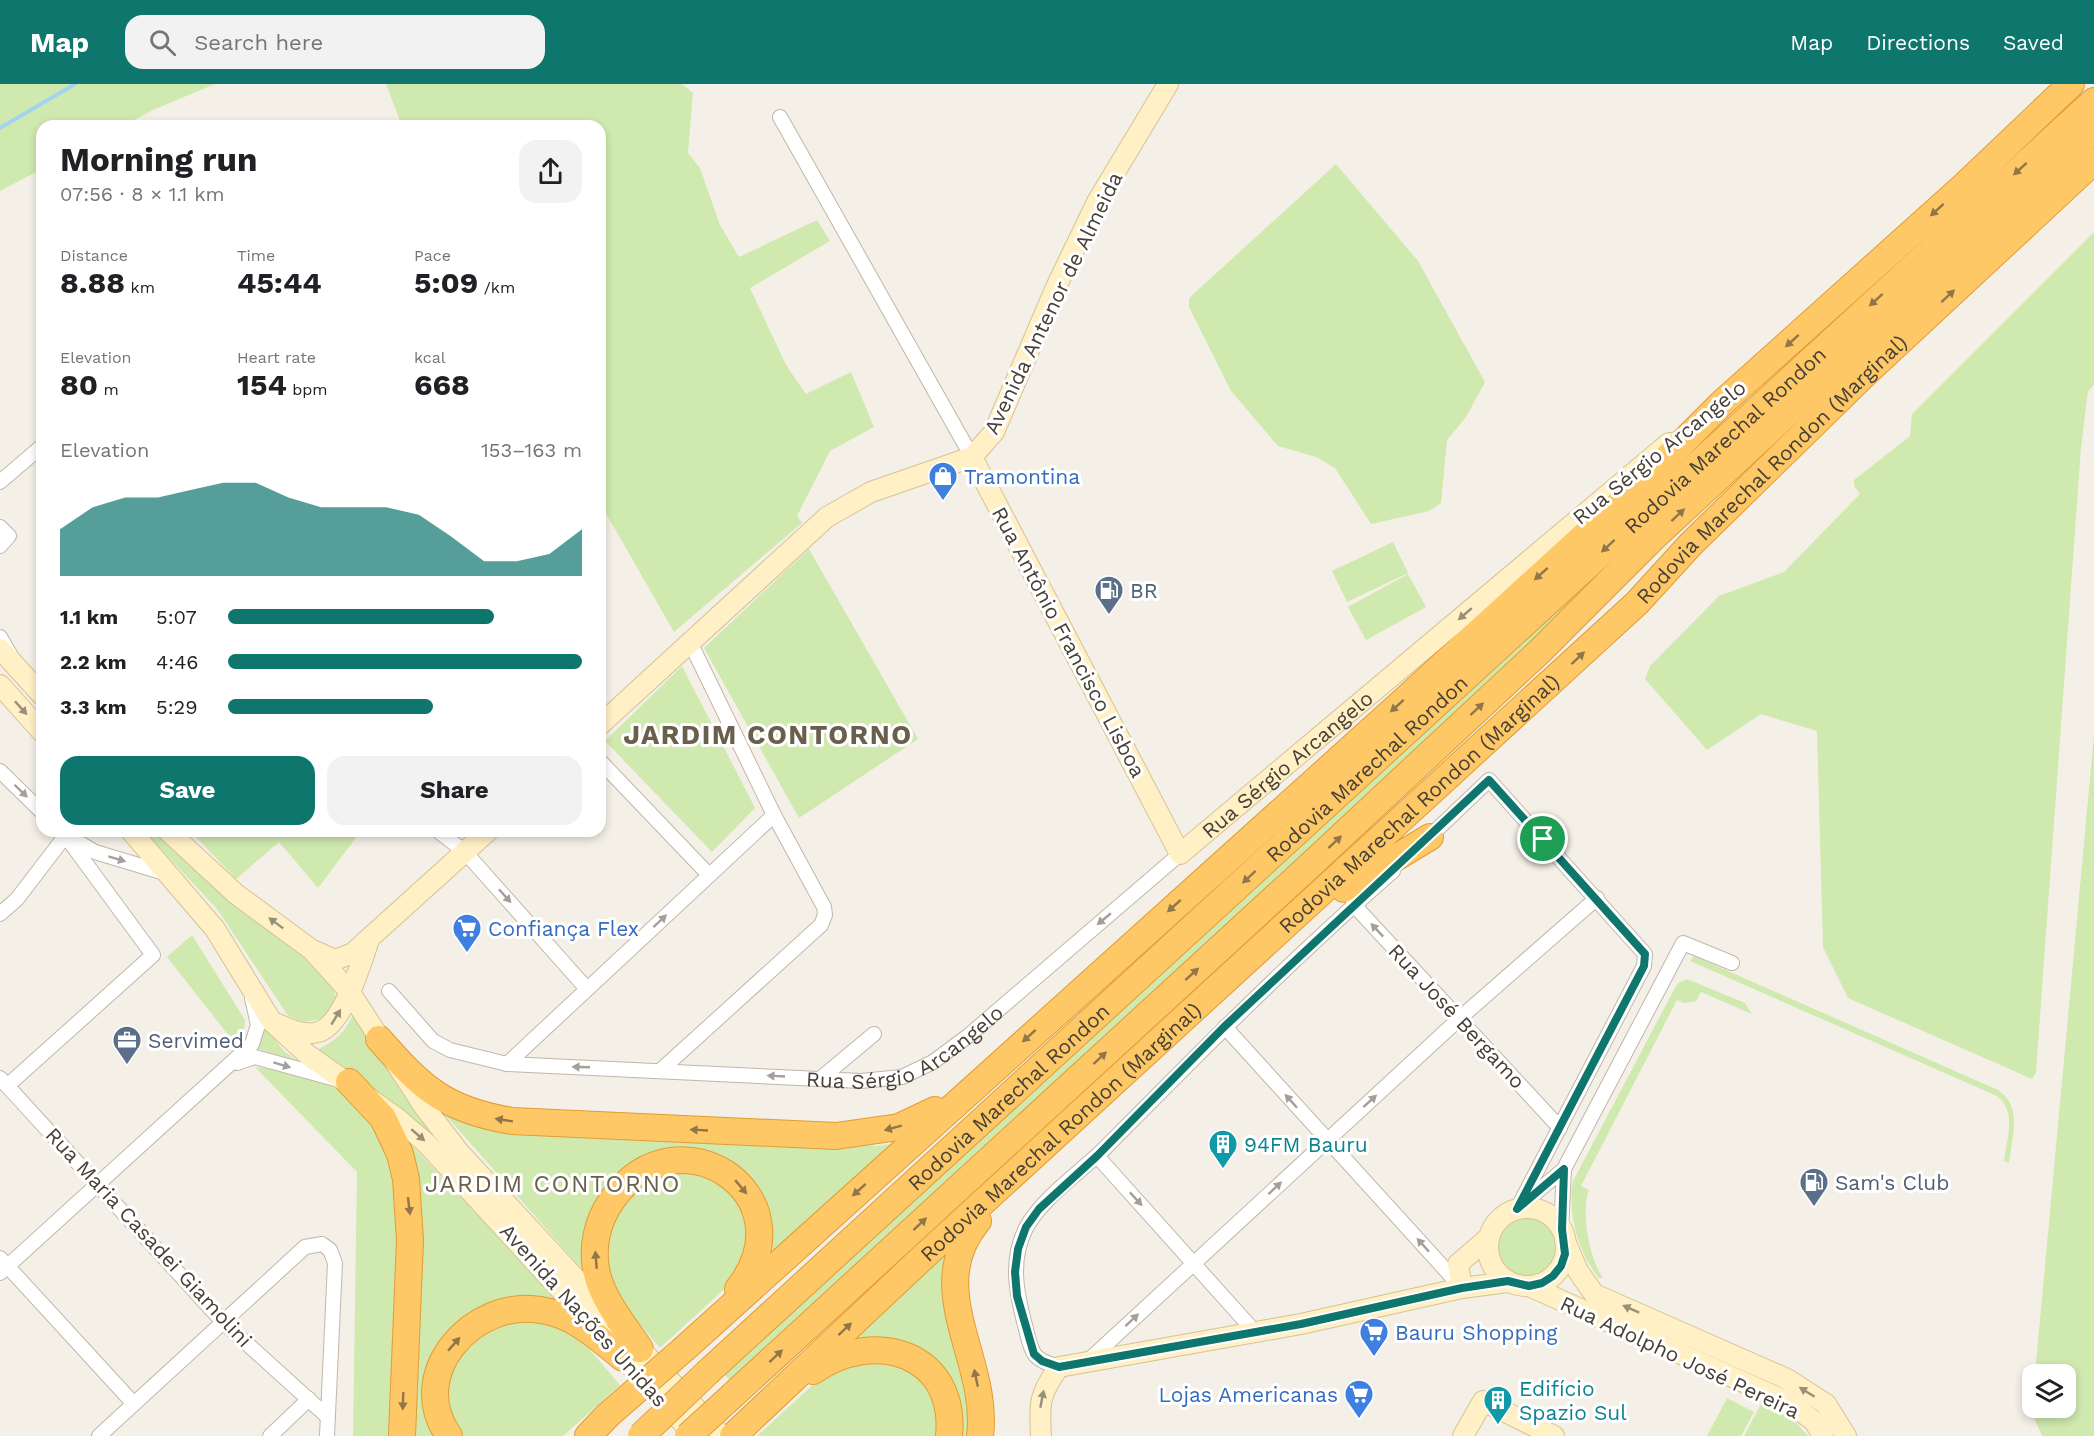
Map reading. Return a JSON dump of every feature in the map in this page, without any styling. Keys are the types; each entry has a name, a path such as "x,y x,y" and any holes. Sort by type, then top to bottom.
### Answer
{"highway":[{"name":"Rua Sérgio Arcangelo","path":"1721,404 1965,185 2071,84"},
{"path":"1965,185 2009,155 2088,84"},
{"name":"Rodovia Marechal Rondon","path":"641,1436 709,1371 2094,101"},
{"name":"Rodovia Marechal Rondon","path":"688,1436 1304,871 1540,651 1661,530 2094,129"},
{"name":"Rodovia Marechal Rondon (Marginal)","path":"734,1436 831,1342 1638,603 1692,544 1867,372 2094,161"},
{"path":"594,1428 1442,666 1643,482 1721,404"},
{"path":"1291,923 1430,837"},
{"path":"379,1039 419,1084 436,1096 472,1113 512,1121 857,1135 899,1127 929,1114 981,1080"},
{"path":"349,1082 383,1118 400,1155 406,1179 410,1240 402,1436"},
{"path":"632,1354 602,1288 595,1263 596,1235 606,1209 619,1189 640,1172 659,1163 692,1160 715,1166 736,1181 746,1192 757,1216 760,1240 755,1263 748,1276 704,1330"},
{"path":"980,1436 980,1397 955,1299 956,1259 960,1245 971,1229 1024,1166"},
{"path":"449,1436 440,1421 434,1393 441,1362 460,1336 485,1319 518,1309 551,1312 580,1323 632,1354"},
{"path":"773,1400 826,1362 861,1350 893,1351 917,1362 934,1380 948,1410 949,1436"}],"street":[{"name":"Avenida Antenor de Almeida","path":"972,458 1003,432 1057,285 1097,202 1168,84"},
{"name":"Rua Antônio Francisco Lisboa","path":"780,117 972,458 1180,854"},
{"name":"Rua Sérgio Arcangelo","path":"389,991 433,1041 450,1050 507,1064 661,1070 861,1082 902,1077 933,1062 1648,458 1721,404"},
{"path":"0,482 36,451"},
{"path":"606,719 827,517 871,492 972,458"},
{"path":"0,527 9,536 0,546"},
{"path":"0,637 20,671"},
{"path":"661,1070 821,925 825,915 823,904 774,814 690,642"},
{"path":"0,649 36,688"},
{"path":"0,685 36,725"},
{"path":"606,767 710,875"},
{"path":"0,771 36,806"},
{"path":"1517,1209 1644,966 1645,954 1489,780 1430,837 1353,904 1224,1027 1097,1156 1039,1209 1026,1227 1018,1249 1015,1272 1017,1296 1034,1354 1042,1361 1059,1367 1255,1332 1462,1288 1508,1281 1529,1286 1553,1276 1561,1266 1565,1254 1564,1169"},
{"path":"507,1064 774,814"},
{"path":"0,914 17,899 61,837"},
{"path":"4,1082 153,955 67,837"},
{"path":"71,837 95,852 171,875"},
{"name":"Avenida Nações Unidas","path":"136,837 215,929 272,1022 308,1055 398,1119 453,1169 632,1354 722,1436"},
{"name":"Avenida Nações Unidas","path":"174,837 226,886 312,950 349,991 425,1108 459,1152 632,1354 695,1436"},
{"path":"446,837 465,852 587,989"},
{"path":"312,950 335,960 353,953 481,837"},
{"path":"1089,1360 1460,1018 1597,898"},
{"name":"Rua José Bergamo","path":"1353,904 1560,1128"},
{"path":"272,1022 295,1031 321,1032 334,1023 369,938"},
{"path":"1462,1288 1458,1264 1488,1238 1498,1220 1517,1209 1564,1169 1683,943 1732,963"},
{"path":"134,1404 2,1266 252,1044 257,1032 257,1017 248,984"},
{"path":"1224,1027 1462,1288"},
{"path":"820,1079 874,1034"},
{"path":"226,1068 255,1057 349,1082"},
{"name":"Rua Maria Casadei Giamolini","path":"4,1082 223,1322 328,1417"},
{"path":"1097,1156 1255,1332"},
{"path":"1517,1209 1529,1208 1542,1211 1553,1218 1563,1235"},
{"name":"Rua Adolpho José Pereira","path":"1563,1235 1578,1271 1594,1294 1787,1379 1826,1404 1846,1435"},
{"path":"1488,1238 1491,1263 1508,1281"},
{"path":"99,1436 305,1247 322,1244 330,1250 335,1263 327,1436"},
{"name":"Rua Adolpho José Pereira","path":"1529,1286 1788,1402 1814,1421 1823,1436"},
{"path":"1041,1436 1040,1402 1044,1386 1059,1367"},
{"path":"270,1436 309,1399"},
{"path":"1463,1436 1483,1401 1554,1436"}],"green space":[{"path":"0,84 215,84 134,120 36,120 36,172 0,191"},
{"path":"386,84 682,84 693,93 688,153 700,168 720,225 739,257 817,220 830,241 750,288 786,365 806,394 851,372 874,427 830,451 797,516 802,523 674,632 606,513 606,120 400,120"},
{"path":"1336,164 1418,261 1485,382 1466,417 1447,440 1441,503 1429,511 1371,524 1335,468 1316,457 1278,446 1231,391 1189,307 1189,298"},
{"path":"2094,232 2094,385 2088,391 2081,448 2036,1072 2032,1079 1848,998 1823,947 1817,731 1761,714 1707,750 1645,679 1650,666 1719,596 1784,572 1860,494 1854,486 1854,480 1910,436 1912,414"},
{"path":"1656,514 1569,611 733,1383 722,1372"},
{"path":"1393,542 1408,573 1347,602 1332,571"},
{"path":"809,549 918,739 799,818 704,648"},
{"path":"1408,574 1426,607 1366,640 1348,607"},
{"path":"682,666 755,808 712,852 606,740"},
{"path":"2094,735 2094,1436 2042,1436 2034,1418 2076,1418 2076,1364 2036,1364"},
{"path":"150,837 163,837 224,896 316,965 332,985 336,995 335,1004 330,1012 315,1020 305,1021 287,1014 217,909"},
{"path":"196,837 356,837 318,888 279,842 236,879"},
{"path":"192,935 245,1020 243,1039 236,1045 167,957"},
{"path":"1694,956 1998,1090 2006,1097 2013,1113 2009,1163 2004,1161 2009,1118 2003,1102 1997,1096 1690,961"},
{"path":"1687,979 1745,1003 1752,1014 1701,992 1696,1001 1684,1003 1677,1000 1581,1186 1589,1190 1586,1199 1586,1223 1590,1248 1603,1278 1599,1278 1585,1257 1576,1232 1572,1206 1573,1181 1677,984"},
{"path":"354,1011 452,1157 388,1099 316,1050 340,1035 348,1025"},
{"path":"263,1025 284,1051 296,1060 255,1048 262,1036"},
{"path":"255,1067 285,1071 348,1092 364,1107 401,1180 396,1436 353,1436 357,1172"},
{"path":"439,1108 877,1146 896,1143 770,1258 773,1249 768,1247 742,1176 637,1164 589,1277"},
{"path":"406,1139 562,1305 455,1330 441,1436 409,1436"},
{"path":"673,1166 733,1186 751,1241 732,1282 660,1348 615,1296 602,1261 616,1204"},
{"path":"1521,1215 1533,1215 1549,1224 1556,1234 1558,1246 1556,1258 1549,1268 1533,1277 1521,1277 1510,1272 1501,1263 1496,1252 1496,1240 1501,1229 1510,1220"},
{"path":"948,1248 973,1436 956,1436 952,1401 862,1338 845,1343"},
{"path":"542,1317 579,1337 620,1385 563,1436 457,1436 448,1423 447,1367 484,1327"},
{"path":"876,1355 929,1382 942,1436 757,1436 818,1380"},
{"path":"1727,1398 1754,1412 1741,1436 1707,1436"},
{"path":"1762,1402 1792,1418 1808,1436 1744,1436"}],"waterway":[{"path":"0,128 75,84"}],"place":[{"name":"Tramontina","path":"943,502"},
{"name":"BR","path":"1109,616"},
{"name":"Confiança Flex","path":"467,954"},
{"name":"Servimed","path":"127,1066"},
{"name":"94FM Bauru","path":"1223,1170"},
{"name":"Sam's Club","path":"1814,1208"},
{"name":"Bauru Shopping","path":"1374,1358"},
{"name":"Lojas Americanas","path":"1359,1420"},
{"name":"Edifício Spazio Sul","path":"1498,1426"}],"district":[{"name":"JARDIM CONTORNO","path":"768,735"},
{"name":"JARDIM CONTORNO","path":"553,1184"}],"route":[{"path":"1489,780 1543,839 1645,954 1644,966 1517,1209 1564,1169 1562,1229 1565,1254 1561,1266 1553,1276 1542,1283 1529,1286 1508,1281 1462,1288 1301,1324 1059,1367 1042,1361 1034,1354 1017,1296 1015,1272 1018,1249 1026,1227 1039,1209 1097,1156 1224,1027 1353,904 1391,873 1489,780"}]}
